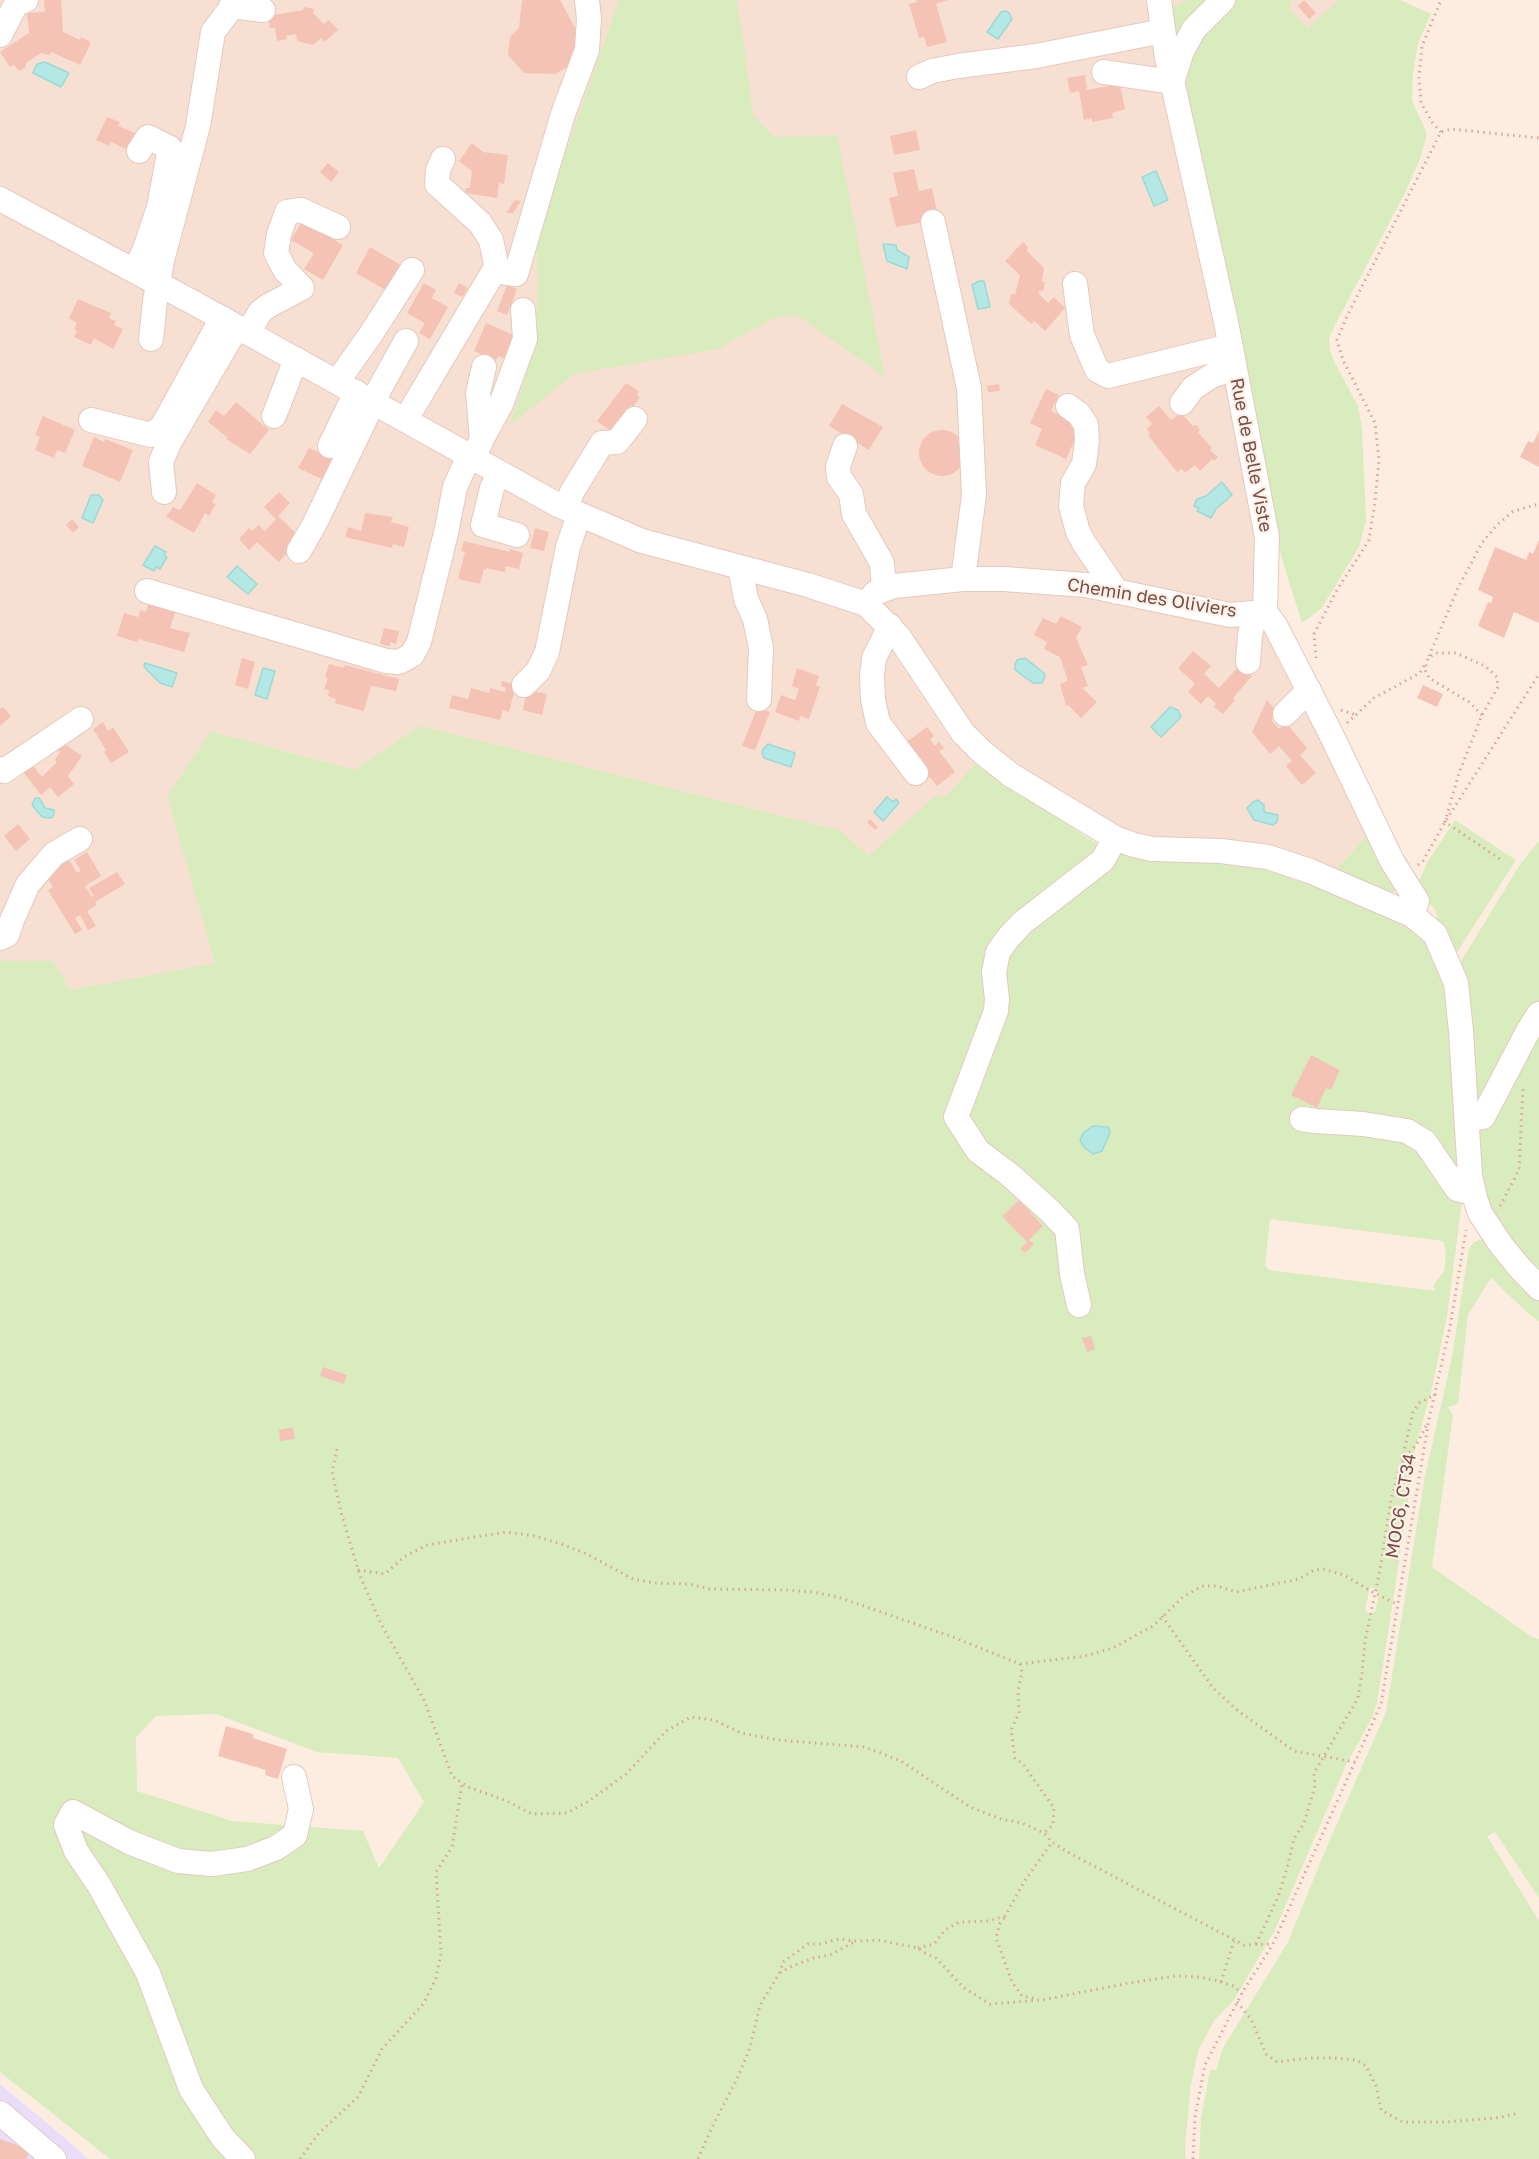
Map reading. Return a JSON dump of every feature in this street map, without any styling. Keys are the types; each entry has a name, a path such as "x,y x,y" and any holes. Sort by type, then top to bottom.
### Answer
{"street":[{"path":"0,36 16,4 26,0"},
{"path":"494,271 516,274 563,114 587,50 589,19 587,0"},
{"name":"Rue de Belle Viste","path":"1159,0 1172,82 1233,357 1267,537 1260,613 1250,635 1248,662"},
{"path":"1104,72 1172,82 1182,51 1194,29 1223,0"},
{"path":"151,339 165,245 198,126 213,32 234,3 263,10"},
{"path":"919,77 932,71 958,66 1036,56 1163,31"},
{"path":"135,271 159,207 171,148 148,137 139,151"},
{"path":"406,419 496,264 491,240 480,223 437,184 438,170 443,159"},
{"path":"0,200 406,419 477,448 499,473 573,511 642,541 818,588 875,596"},
{"path":"91,420 151,435 162,427 236,326 302,288 285,270 276,253 279,234 287,212 301,210 338,227"},
{"path":"933,222 969,388 974,495 963,579"},
{"path":"298,551 314,525 356,392 371,334 412,270"},
{"path":"1074,284 1082,335 1097,370 1108,376 1233,357"},
{"path":"147,591 386,661 399,662 412,656 419,642 446,533 454,487 501,404 525,339 523,310"},
{"path":"165,492 161,462 169,443 236,326"},
{"path":"356,392 381,386 406,341"},
{"path":"1182,403 1192,388 1213,375 1233,357"},
{"path":"274,416 296,359"},
{"path":"477,448 478,393 484,367"},
{"path":"330,446 356,392"},
{"path":"1068,406 1079,414 1086,425 1087,441 1084,464 1073,483 1071,506 1078,532 1117,592"},
{"path":"524,685 538,671 547,652 568,547 573,511 572,492 602,443 617,442 635,419"},
{"path":"845,446 838,467 839,477 851,494 854,514 882,563 875,596 890,626 963,733 982,752 1011,775 1115,838 1152,849 1221,851 1268,858 1310,871 1412,915 1435,934 1456,983 1472,1190 1482,1216 1519,1267 1539,1288"},
{"path":"499,473 492,488 483,525 517,535"},
{"path":"1050,582 1074,575 1082,561 1084,543"},
{"path":"740,567 746,599 755,619 761,648 759,699"},
{"name":"Chemin des Oliviers","path":"875,596 963,579 1004,579 1086,585 1230,615 1260,613"},
{"path":"1260,613 1275,625 1383,843 1417,901 1412,915"},
{"path":"890,626 874,658 873,699 878,723 916,773"},
{"path":"1285,714 1309,690"},
{"path":"0,768 4,771 81,719"},
{"path":"1079,1305 1072,1274 1067,1229 1018,1182 978,1151 956,1117 996,1011 994,972 999,952 1022,923 1103,860 1115,838"},
{"path":"0,938 8,935 28,884 54,854 80,839"},
{"path":"1467,1119 1483,1117 1539,1014"},
{"path":"1302,1119 1316,1122 1363,1124 1407,1131 1425,1142 1457,1189 1472,1190"},
{"path":"243,2159 223,2138 191,2089 148,1973 99,1885 76,1851 66,1825 73,1812 129,1842 178,1862 212,1864 248,1858 276,1848 295,1835 302,1809 294,1777"},
{"path":"0,2113 54,2159"}],"path":[{"path":"1441,0 1422,46 1419,77 1421,104 1441,132"},
{"path":"1316,658 1314,634 1337,590 1369,540 1376,502 1379,460 1375,423 1343,360 1337,340 1347,316 1441,132 1451,129 1539,138"},
{"path":"1330,732 1356,716 1374,698 1420,673 1458,588 1482,543 1512,512 1539,505"},
{"path":"1445,822 1459,773 1482,714 1498,687 1497,677 1485,666 1456,653 1436,653 1428,658 1425,670 1429,678 1469,702 1482,714"},
{"path":"1402,877 1423,861 1445,822 1539,674"},
{"path":"1338,702 1342,710 1356,716"},
{"path":"1445,822 1503,861"},
{"name":"MOC6, CT34","path":"1193,2159 1195,2117 1205,2065 1242,1993 1273,1944 1381,1704 1429,1419 1450,1327 1465,1230 1469,1224 1482,1216 1498,1210 1519,1170 1523,1078"},
{"path":"1256,1944 1278,1897 1294,1839 1304,1823 1315,1786 1314,1773 1358,1698 1365,1641 1380,1570 1391,1499 1413,1412 1419,1403 1436,1394"},
{"path":"1401,1464 1418,1442 1429,1419"},
{"path":"337,1449 332,1472 358,1570 382,1626 424,1700 452,1776 462,1784 507,1801 532,1814 567,1813 589,1801 626,1774 666,1731 691,1717 714,1720 741,1733 778,1740 865,1747 901,1761 970,1807 1001,1819 1022,1823 1044,1833 1052,1842 1071,1854 1244,1945 1273,1944"},
{"path":"358,1570 385,1574 404,1557 427,1545 506,1532 535,1536 587,1554 633,1579 654,1583 689,1584 710,1589 787,1590 838,1597 953,1637 1020,1664 1037,1660 1085,1656 1113,1648 1153,1626 1183,1597 1202,1586 1217,1586 1236,1592 1299,1579 1314,1570 1323,1569 1344,1575 1397,1605"},
{"path":"1162,1616 1213,1688 1238,1710 1294,1751 1354,1762"},
{"path":"1020,1664 1022,1672 1018,1692 1019,1713 1011,1730 1015,1758 1023,1764 1054,1808 1053,1824 1044,1833"},
{"path":"300,2159 320,2133 358,2097 382,2049 423,2003 436,1978 441,1953 436,1872 452,1847 462,1784"},
{"path":"1042,2000 1022,1996 1012,1982 996,1938 1000,1923 1024,1882 1052,1842"},
{"path":"698,2159 750,2048 759,2005 779,1974 783,1962 808,1944 820,1944 839,1939 878,1940 918,1948 934,1944 945,1930 959,1922 989,1921 1005,1916"},
{"path":"1221,1982 1234,1940"},
{"path":"779,1974 803,1962 830,1955 854,1941"},
{"path":"918,1948 936,1958 964,1988 990,2004 1042,2000 1175,1976 1200,1977 1221,1982 1233,1986 1242,1993"},
{"path":"1237,2002 1251,2019 1266,2054 1277,2062 1308,2058 1356,2060 1366,2066 1376,2086 1381,2110 1403,2122 1496,2118 1519,2113"}],"shaded area":[{"path":"0,0 1383,0 1216,303 1258,561 1266,632 1369,833 1335,870 1121,833 992,747 880,867 420,727 354,770 211,731 167,796 216,963 69,990 53,961 0,961"},
{"path":"0,2084 72,2144 88,2159 0,2159"}],"green space":[{"path":"619,0 736,0 753,115 774,137 837,135 885,377 797,315 773,318 718,349 574,374 509,426 537,342 537,234"},
{"path":"1186,0 1291,0 1290,10 1308,28 1339,0 1400,0 1431,14 1418,44 1413,73 1412,100 1427,134 1420,159 1404,195 1329,338 1330,351 1335,363 1358,406 1362,429 1366,521 1359,547 1321,609 1302,623 1282,559 1169,9"},
{"path":"420,726 839,830 869,856 934,797 946,796 975,764 1099,845 1278,868 1415,929 1428,944 1447,984 1462,1202 1447,1316 1432,1388 1412,1461 1407,1511 1377,1703 1372,1718 1346,1765 1275,1930 1234,2000 1215,2019 1198,2051 1191,2085 1185,2144 1186,2159 110,2159 0,2072 0,961 53,961 70,990 215,963 167,796 211,731 354,770","holes":["1270,1219 1443,1241 1446,1252 1444,1271 1433,1286 1436,1291 1269,1270 1265,1265","1370,1587 1379,1594 1375,1612 1369,1614 1365,1610","216,1714 317,1752 398,1758 424,1802 379,1868 363,1831 232,1821 137,1791 136,1737 156,1716"]},
{"path":"1455,820 1516,860 1456,954 1439,924 1435,909 1416,887 1428,861"},
{"path":"1369,833 1396,890 1394,892 1335,870"},
{"path":"1539,841 1539,1277 1523,1260 1479,1192 1466,988 1461,961 1521,863"},
{"path":"1482,1239 1539,1296 1539,1321 1491,1278 1468,1315 1458,1404 1448,1407 1453,1415 1432,1567 1532,1637 1539,1639 1539,1898 1495,1832 1487,1836 1539,1921 1539,2159 1199,2159 1201,2119 1210,2070 1216,2070 1223,2048 1288,1942 1386,1712 1425,1476 1452,1357 1469,1248 1474,1242"}],"water":[{"path":"1006,11 1012,19 998,39 987,32 1001,12"},
{"path":"45,62 69,73 61,87 33,73 37,64"},
{"path":"1156,171 1168,200 1154,206 1142,177"},
{"path":"883,244 896,245 897,250 909,257 907,269 887,261"},
{"path":"984,281 990,307 978,309 972,285"},
{"path":"1222,482 1232,495 1216,509 1211,518 1197,511 1199,508 1194,506 1197,499 1206,496"},
{"path":"91,495 99,495 103,500 93,523 82,518"},
{"path":"155,546 166,552 164,555 167,557 160,569 156,567 154,571 143,565"},
{"path":"237,566 257,584 248,594 227,577"},
{"path":"1025,658 1044,673 1042,683 1033,683 1015,670 1017,660"},
{"path":"145,663 177,673 172,687 160,683 144,667"},
{"path":"263,668 275,671 267,699 255,695"},
{"path":"1170,707 1178,710 1181,717 1161,737 1151,727"},
{"path":"768,744 795,753 791,767 764,758 762,751"},
{"path":"887,797 893,802 896,799 899,803 883,821 874,812"},
{"path":"35,798 39,798 45,808 54,810 51,818 42,817 32,805"},
{"path":"1258,800 1264,805 1264,812 1278,815 1277,822 1273,825 1254,820 1247,808"},
{"path":"1093,1126 1108,1127 1110,1133 1102,1151 1093,1154 1080,1141 1083,1133"}],"building":[{"path":"44,0 61,0 63,32 80,40 81,37 90,42 90,45 80,65 51,52 49,55 41,53 19,71 14,65 10,67 0,52 29,33 27,13 45,12"},
{"path":"522,0 560,0 582,41 580,60 555,74 524,73 508,55 510,37 519,28"},
{"path":"916,0 948,0 936,4 947,42 927,47 924,37 919,38 909,4 917,2"},
{"path":"1304,0 1316,13 1309,19 1298,6"},
{"path":"304,7 314,9 313,13 324,24 329,20 338,30 324,42 321,38 313,45 297,41 296,34 277,41 275,28 270,28 268,16 303,10"},
{"path":"1085,75 1087,90 1120,84 1125,109 1112,113 1113,118 1092,122 1092,118 1084,120 1079,91 1070,93 1067,78"},
{"path":"107,117 120,122 118,126 135,133 128,150 111,142 109,146 96,140"},
{"path":"916,130 920,150 894,155 890,136"},
{"path":"472,143 483,152 508,155 504,184 499,183 497,198 465,193 466,188 470,188 472,171 459,161"},
{"path":"328,163 339,172 331,182 320,172"},
{"path":"914,169 919,191 932,188 937,212 925,222 896,227 889,198 898,196 893,173"},
{"path":"515,200 521,201 513,213 506,213"},
{"path":"302,221 343,245 323,280 304,269 313,255 312,252 291,240"},
{"path":"1023,242 1028,247 1027,251 1044,268 1042,281 1045,282 1043,291 1039,291 1039,294 1048,303 1054,297 1065,308 1045,331 1034,321 1031,324 1009,304 1011,294 1015,295 1020,275 1005,261"},
{"path":"370,247 404,267 389,292 356,273"},
{"path":"424,283 436,290 432,298 448,307 430,339 419,333 425,323 407,313"},
{"path":"459,283 468,288 462,297 454,293"},
{"path":"507,285 517,289 507,315 497,311"},
{"path":"78,299 111,313 109,318 116,321 114,325 123,329 113,349 94,338 91,345 74,337 77,323 69,318"},
{"path":"486,323 518,337 508,360 498,356 496,360 474,351"},
{"path":"626,383 639,391 637,395 640,397 625,419 612,432 597,421"},
{"path":"999,384 1000,391 988,392 987,386"},
{"path":"1046,389 1059,395 1051,411 1081,426 1066,459 1035,445 1042,429 1030,423"},
{"path":"236,402 269,430 250,454 226,439 227,437 208,422 216,410 224,416"},
{"path":"842,404 883,427 869,450 829,426"},
{"path":"1159,406 1171,420 1181,413 1193,426 1196,425 1200,430 1198,432 1212,448 1210,450 1218,457 1214,461 1212,459 1200,471 1195,465 1185,473 1182,469 1177,472 1148,435 1150,433 1147,429 1152,424 1146,417"},
{"path":"43,416 75,430 65,453 57,450 54,458 35,450 40,437 35,435"},
{"path":"942,430 958,437 965,453 958,469 942,476 926,469 919,453 926,437"},
{"path":"1539,431 1539,467 1520,457 1528,441 1533,443"},
{"path":"94,437 133,450 120,482 82,466"},
{"path":"309,448 338,461 328,482 298,468"},
{"path":"197,483 216,495 212,502 216,504 209,516 205,513 194,533 166,517 173,507 180,510"},
{"path":"279,492 290,503 278,516 301,538 279,562 257,542 249,550 239,539 249,528 252,531 258,525 265,531 276,519 264,507"},
{"path":"365,513 393,517 391,522 409,527 404,547 393,544 392,548 345,537 348,527 361,531"},
{"path":"72,519 79,527 73,533 66,525"},
{"path":"535,528 549,532 544,551 530,548"},
{"path":"1539,540 1539,623 1514,612 1504,638 1478,626 1488,602 1491,603 1493,597 1478,590 1495,547 1526,560 1529,552 1533,554"},
{"path":"464,541 523,553 519,569 506,566 505,572 486,568 480,584 458,579 465,552 461,551"},
{"path":"149,602 176,610 170,628 190,633 184,652 138,639 137,642 117,636 124,613 138,617 140,610 146,612"},
{"path":"1061,616 1082,627 1076,638 1088,665 1081,667 1088,686 1082,688 1097,702 1081,718 1068,705 1066,706 1060,684 1068,681 1060,657 1044,649 1047,642 1034,635 1043,618 1056,624"},
{"path":"384,628 399,631 396,644 390,642 390,646 380,644"},
{"path":"1193,651 1211,666 1204,674 1219,688 1240,665 1252,676 1223,714 1214,707 1216,704 1208,696 1201,704 1188,692 1195,684 1178,668"},
{"path":"242,658 255,662 248,689 235,685"},
{"path":"329,664 344,668 345,665 399,679 396,691 371,686 364,711 335,703 336,699 328,696 329,690 324,689"},
{"path":"797,668 819,676 816,685 820,687 809,719 800,716 799,721 775,712 781,695 795,700 799,689 792,686"},
{"path":"502,681 516,685 509,712 503,710 500,720 449,708 452,695 468,699 471,688 489,693 490,688 505,692 506,688 501,686"},
{"path":"1423,685 1443,694 1437,707 1417,698"},
{"path":"527,690 547,694 542,715 523,710"},
{"path":"1267,700 1279,714 1271,720 1279,729 1286,723 1307,748 1300,755 1316,773 1302,785 1286,766 1292,761 1279,746 1270,754 1252,732"},
{"path":"3,707 11,716 0,726 0,709"},
{"path":"757,708 770,712 755,750 742,746"},
{"path":"103,722 108,731 113,727 129,752 111,763 93,729"},
{"path":"927,727 934,736 930,739 935,746 939,742 944,748 939,751 955,772 937,786 930,777 927,779 901,746"},
{"path":"63,743 82,756 68,776 74,784 58,797 50,787 41,795 22,770 31,763 42,777 57,762 55,760 60,752 57,750"},
{"path":"870,819 878,827 875,830 867,822"},
{"path":"18,824 30,839 16,851 4,836"},
{"path":"87,852 101,876 85,886 92,897 94,896 89,888 117,872 125,884 95,902 97,905 87,911 96,926 88,930 80,915 75,918 82,930 75,934 48,890 53,887 45,874 66,854 77,873 81,871 74,860"},
{"path":"1311,1055 1340,1070 1331,1090 1326,1088 1317,1108 1291,1095"},
{"path":"1019,1200 1043,1226 1029,1240 1034,1244 1025,1253 1020,1249 1027,1242 1002,1216"},
{"path":"1091,1336 1095,1349 1087,1352 1082,1338"},
{"path":"323,1367 347,1375 344,1384 320,1376"},
{"path":"293,1427 295,1439 280,1441 279,1430"},
{"path":"226,1726 253,1734 253,1738 287,1749 278,1779 265,1775 266,1770 218,1756"},
{"path":"0,2139 31,2150 26,2159 0,2159"}]}
